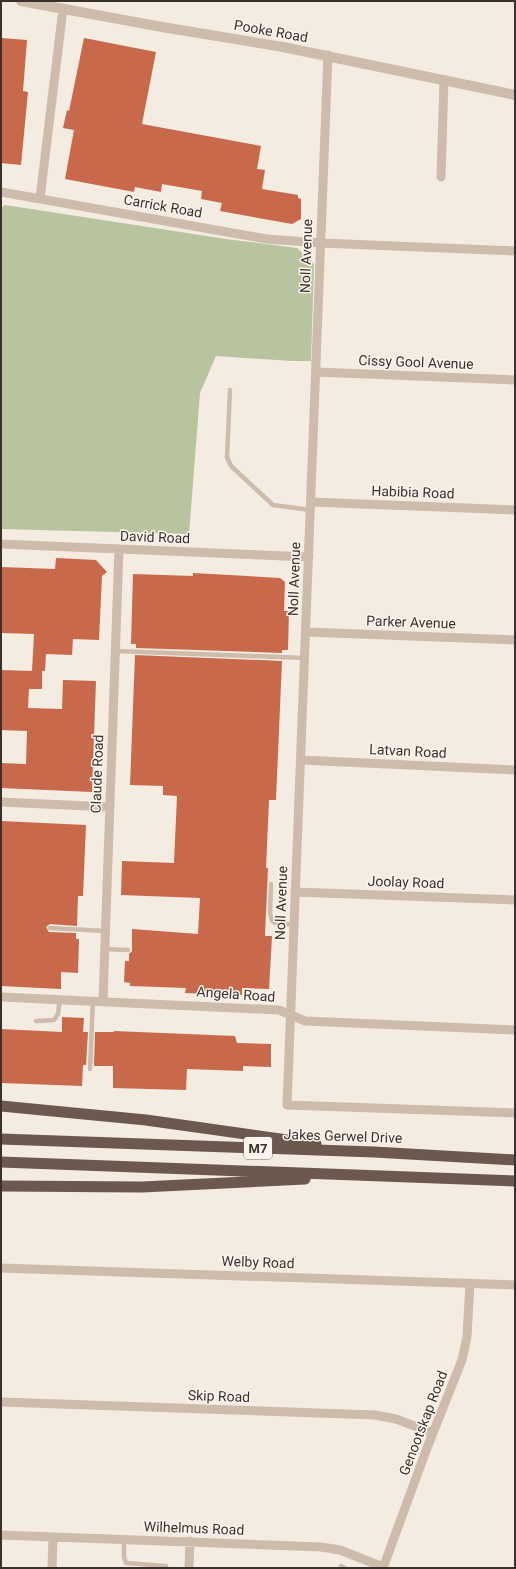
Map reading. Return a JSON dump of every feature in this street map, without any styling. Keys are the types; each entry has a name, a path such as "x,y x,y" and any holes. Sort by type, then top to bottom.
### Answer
{"highway":[{"path":"1,1106 146,1120 374,1152"},
{"name":"Jakes Gerwel Drive","path":"1,1139 374,1152 515,1160"},
{"name":"M7","path":"1,1162 515,1181"},
{"path":"1,1186 142,1187 375,1176"}],"street":[{"name":"Pooke Road","path":"21,1 328,56 515,95"},
{"path":"40,198 63,9"},
{"name":"Noll Avenue","path":"328,56 287,1105 515,1113"},
{"path":"441,177 444,80"},
{"name":"Carrick Road","path":"1,192 253,237 321,243 515,251"},
{"name":"Cissy Gool Avenue","path":"316,372 515,380"},
{"name":"Habibia Road","path":"311,506 515,510"},
{"name":"David Road","path":"1,544 309,557"},
{"name":"Claude Road","path":"98,1000 105,931 119,549"},
{"name":"Parker Avenue","path":"306,632 515,640"},
{"name":"Latvan Road","path":"300,760 515,770"},
{"path":"1,802 110,806"},
{"name":"Joolay Road","path":"295,892 515,900"},
{"name":"Angela Road","path":"1,997 98,1000 279,1010 305,1020 515,1030"},
{"name":"Welby Road","path":"1,1268 515,1285"},
{"name":"Genootskap Road","path":"383,1567 465,1350 470,1283"},
{"name":"Skip Road","path":"1,1402 375,1415 396,1419 433,1433"},
{"name":"Wilhelmus Road","path":"1,1535 190,1541 331,1548 340,1550 383,1567"},
{"path":"52,1568 53,1537"},
{"path":"189,1568 190,1541"}],"lane":[{"path":"230,390 227,457 231,466 273,505 311,506"},
{"path":"116,651 305,658"},
{"path":"271,884 270,913 272,921 275,923 294,925"},
{"path":"50,928 105,931"},
{"path":"104,949 128,950"},
{"path":"36,1021 54,1020 58,1014 60,999"},
{"path":"90,1069 98,1000"},
{"path":"124,1539 124,1557 126,1563 166,1566"}],"green space":[{"path":"5,205 226,239 297,248 314,264 311,361 216,356 200,393 189,534 1,529 1,208"}],"building":[{"path":"1,38 27,40 23,91 28,92 21,165 1,163"},
{"path":"84,38 156,52 142,124 261,146 257,169 265,170 262,189 298,195 298,198 301,199 301,219 292,224 220,211 222,203 201,199 202,191 162,184 161,192 135,187 134,192 65,179 74,130 63,128 67,110 69,111"},
{"path":"56,558 96,560 107,572 102,576 99,640 73,639 72,655 46,654 45,671 42,671 42,689 29,689 28,708 62,709 63,680 96,681 92,792 1,788 1,763 26,764 27,731 1,730 1,670 32,671 34,634 1,633 1,567 55,569"},
{"path":"193,573 280,578 285,582 284,611 289,611 288,650 282,650 282,653 136,648 136,644 131,644 133,574 193,576"},
{"path":"135,655 282,661 276,800 269,800 266,868 268,868 265,936 272,936 269,989 242,988 242,995 185,993 186,988 130,986 130,983 124,982 125,961 129,961 129,954 132,951 132,929 198,934 200,898 121,895 122,861 174,863 177,796 163,795 163,786 130,785"},
{"path":"1,821 86,825 83,896 78,896 77,926 50,924 46,927 49,932 76,933 76,939 79,939 78,973 61,972 61,989 1,986"},
{"path":"62,1017 84,1018 83,1032 88,1032 86,1065 83,1065 82,1086 1,1083 1,1029 62,1032"},
{"path":"114,1031 235,1036 237,1043 271,1044 271,1067 243,1066 243,1071 187,1069 186,1090 113,1088 113,1066 94,1066 95,1032"}]}
